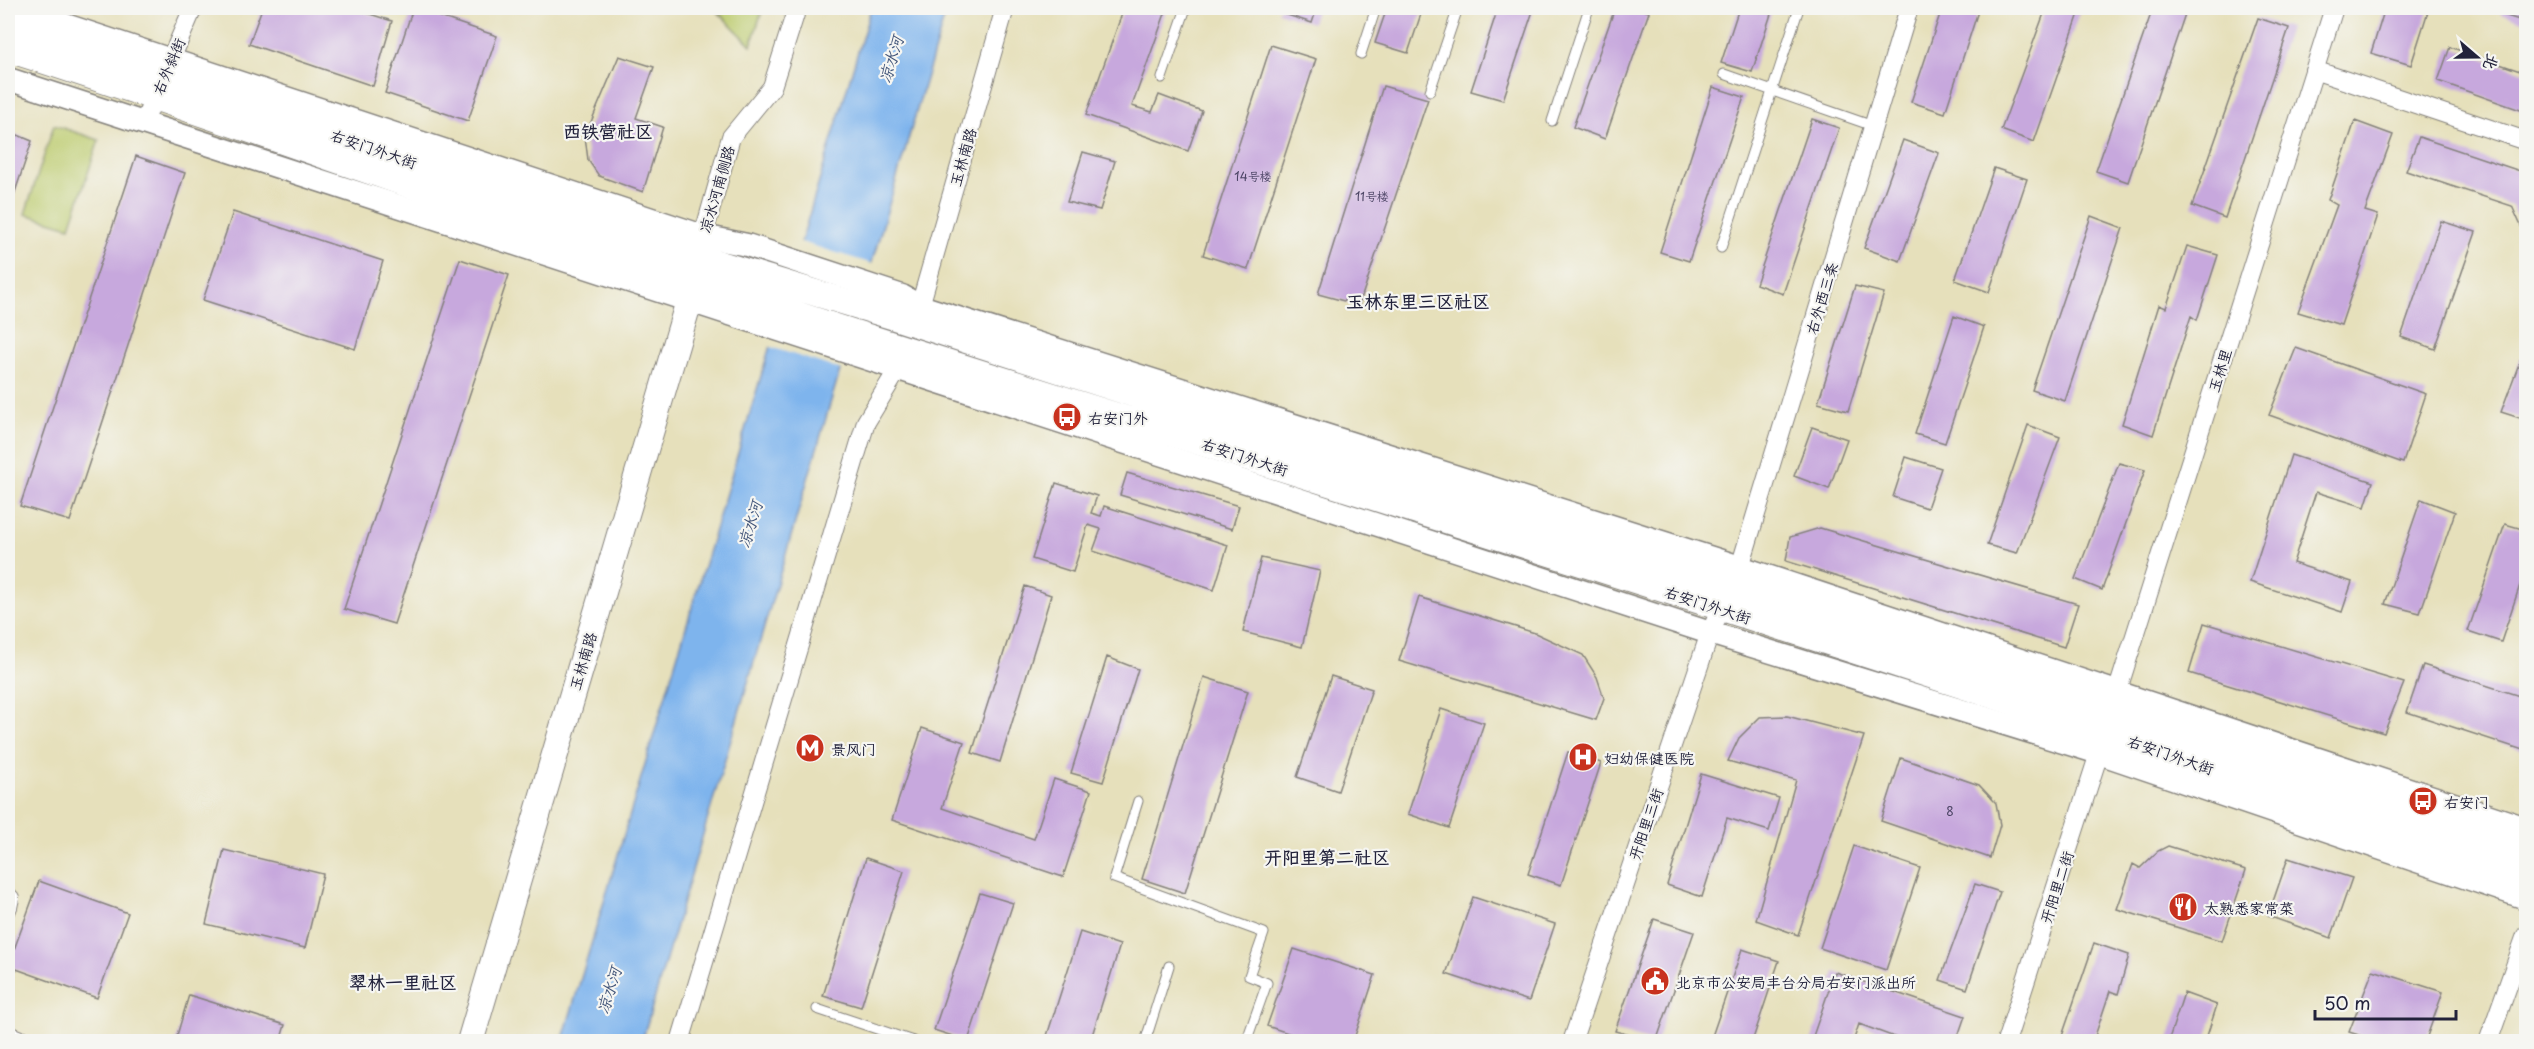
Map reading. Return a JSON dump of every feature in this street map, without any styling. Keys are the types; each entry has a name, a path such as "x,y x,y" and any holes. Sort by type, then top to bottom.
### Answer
{"main road":[{"name":"右安门外大街","path":"8,29 162,77 695,269 737,280 897,332 1731,588 2526,875"},
{"name":"右安门外大街","path":"8,49 162,77"},
{"name":"玉林南路","path":"470,1041 695,269"},
{"name":"右安门外大街","path":"2108,723 2410,808 2526,848"}],"street":[{"path":"14,8 162,77 695,269"},
{"name":"右外斜街","path":"143,124 192,8"},
{"name":"凉水河南侧路","path":"695,269 731,137 772,87 797,8"},
{"name":"玉林南路","path":"680,1041 866,422 1005,8"},
{"name":"右外西三条","path":"1731,588 1909,8"},
{"name":"玉林里","path":"2108,723 2334,8"},
{"path":"8,9 60,45"},
{"path":"2314,70 2526,141"},
{"path":"8,79 143,124 737,280 897,332 1731,588"},
{"path":"897,332 1710,633 2108,723 2526,828"},
{"name":"开阳里三街","path":"1572,1041 1710,633 1731,588"},
{"path":"2108,723 2526,898"},
{"name":"开阳里二街","path":"2006,1041 2108,723"},
{"path":"2488,1041 2526,935"},
{"path":"8,1035 25,1041"}],"lane":[{"path":"1162,78 1186,8"},
{"path":"1361,54 1376,8"},
{"path":"1431,91 1458,8"},
{"path":"1552,121 1589,8"},
{"path":"1721,248 1799,8"},
{"path":"1724,74 1873,126"},
{"path":"1137,801 1113,878 1264,933 1249,976 1267,983 1246,1041"},
{"path":"1145,1041 1169,966"},
{"path":"816,1009 916,1041"}],"green space":[{"path":"714,8 763,8 751,45"},
{"path":"54,125 99,140 70,227 25,214"}],"water":[{"name":"凉水河","path":"871,8 947,8 642,1041 562,1042"}],"pier":[{"path":"798,241 873,264 842,370 767,346"}],"building":[{"path":"262,8 351,8 392,21 373,86 249,44"},
{"path":"413,8 497,36 468,121 385,93"},
{"path":"1124,8 1167,8 1132,106 1152,112 1159,95 1202,111 1188,151 1086,115"},
{"path":"1279,8 1317,8 1312,23 1278,12"},
{"path":"1387,8 1423,8 1408,53 1375,43"},
{"path":"1498,8 1534,8 1503,100 1471,91"},
{"path":"1615,8 1636,8 1649,12 1605,139 1573,127"},
{"path":"1739,8 1773,8 1752,72 1721,63"},
{"path":"1942,8 1979,8 1945,113 1911,102"},
{"path":"2046,8 2081,8 2034,142 2001,130"},
{"path":"2153,8 2187,8 2128,182 2096,171"},
{"path":"2385,8 2429,8 2411,65 2371,53"},
{"path":"2503,8 2526,8 2526,22 2500,14"},
{"path":"2258,18 2289,28 2225,218 2192,206"},
{"path":"1271,45 1316,59 1248,269 1203,255"},
{"path":"2450,47 2526,73 2526,112 2438,81"},
{"path":"619,56 654,67 636,118 663,127 643,192 599,176 588,160 585,136"},
{"path":"1383,86 1428,99 1359,305 1318,294"},
{"path":"1713,87 1744,97 1689,261 1660,252"},
{"path":"1812,119 1839,128 1783,294 1756,284"},
{"path":"2355,121 2393,135 2365,211 2378,215 2341,325 2298,312 2337,205 2328,200"},
{"path":"8,131 32,141 12,201 8,200"},
{"path":"2419,137 2526,173 2526,237 2512,206 2406,171"},
{"path":"1903,140 1939,153 1900,261 1864,248"},
{"path":"1083,152 1115,161 1100,210 1067,202"},
{"path":"136,156 185,173 70,521 20,506"},
{"path":"1994,168 2027,179 1989,292 1955,280"},
{"path":"233,212 383,261 355,349 203,300"},
{"path":"2091,216 2123,228 2065,401 2032,390"},
{"path":"2441,221 2476,232 2435,349 2401,337"},
{"path":"2187,246 2218,255 2197,320 2191,316 2153,435 2122,424 2159,305 2166,308"},
{"path":"460,259 509,275 394,624 344,609"},
{"path":"1855,286 1884,293 1848,411 1818,403"},
{"path":"1954,316 1984,327 1945,443 1915,434"},
{"path":"2526,345 2526,420 2501,412"},
{"path":"2296,348 2426,394 2403,463 2269,415"},
{"path":"2028,425 2060,437 2017,553 1987,545"},
{"path":"1812,427 1847,439 1829,489 1794,476"},
{"path":"2291,455 2373,482 2365,507 2316,492 2293,563 2352,582 2342,612 2250,582"},
{"path":"1906,457 1941,468 1927,508 1893,497"},
{"path":"2119,463 2145,470 2102,590 2075,579"},
{"path":"1127,473 1239,506 1232,529 1120,495"},
{"path":"1056,483 1097,496 1091,513 1101,516 1104,506 1228,545 1214,590 1093,551 1101,529 1088,525 1073,572 1032,559"},
{"path":"2421,499 2455,512 2420,613 2385,604"},
{"path":"2505,524 2526,530 2526,567 2501,642 2468,631"},
{"path":"1820,528 2078,604 2064,647 1786,561 1790,537"},
{"path":"1261,558 1320,571 1302,647 1243,632"},
{"path":"1025,586 1051,595 1000,762 972,753"},
{"path":"1419,597 1535,633 1583,655 1597,677 1604,698 1596,720 1399,661"},
{"path":"2204,623 2404,683 2384,733 2189,673"},
{"path":"1107,657 1138,669 1103,782 1071,773"},
{"path":"2423,665 2526,698 2526,751 2407,712"},
{"path":"1331,676 1372,689 1338,791 1297,777"},
{"path":"1204,677 1248,691 1185,893 1142,879"},
{"path":"1441,709 1484,723 1449,828 1408,814"},
{"path":"1787,716 1864,736 1798,935 1756,920 1796,780 1728,761 1739,738 1760,717"},
{"path":"922,728 964,742 942,808 1034,839 1054,779 1091,791 1063,877 892,820"},
{"path":"1568,752 1601,763 1561,885 1528,874"},
{"path":"1901,758 1979,785 1996,803 2000,825 1990,858 1881,821"},
{"path":"1701,774 1779,798 1769,831 1727,818 1702,897 1667,885"},
{"path":"1854,846 1920,868 1886,970 1820,948"},
{"path":"2168,846 2246,870 2222,941 2117,909 2133,864 2140,868 2158,851"},
{"path":"224,850 323,874 305,948 206,924"},
{"path":"866,858 904,871 861,1007 823,996"},
{"path":"2288,858 2352,878 2331,938 2268,916"},
{"path":"39,881 128,913 97,998 8,966"},
{"path":"1975,884 2000,892 1967,989 1940,980"},
{"path":"980,893 1013,903 968,1041 934,1030"},
{"path":"1473,897 1555,924 1529,1001 1446,974"},
{"path":"1654,919 1694,932 1656,1042 1615,1031"},
{"path":"1080,932 1120,945 1090,1042 1045,1042"},
{"path":"2094,943 2129,955 2118,994 2110,991 2093,1042 2060,1042"},
{"path":"1294,949 1375,975 1353,1042 1315,1042 1267,1026"},
{"path":"1742,949 1779,961 1752,1042 1710,1042"},
{"path":"2373,970 2443,992 2425,1042 2381,1042 2349,1032"},
{"path":"1835,972 1965,1016 1956,1042 1908,1042 1859,1024 1853,1042 1811,1042"},
{"path":"2184,993 2217,1005 2205,1042 2168,1042"},
{"path":"189,995 285,1025 280,1042 175,1042"}],"place":[{"name":"右安门外","path":"1067,417"},
{"name":"景风门","path":"810,748"},
{"name":"妇幼保健医院","path":"1583,757"},
{"name":"右安门","path":"2423,801"},
{"name":"太熟悉家常菜","path":"2183,907"},
{"name":"北京市公安局丰台分局右安门派出所","path":"1655,981"}],"district":[{"name":"西铁营社区","path":"608,130"},
{"name":"玉林东里三区社区","path":"1418,300"},
{"name":"开阳里第二社区","path":"1327,856"},
{"name":"翠林一里社区","path":"403,981"}]}
